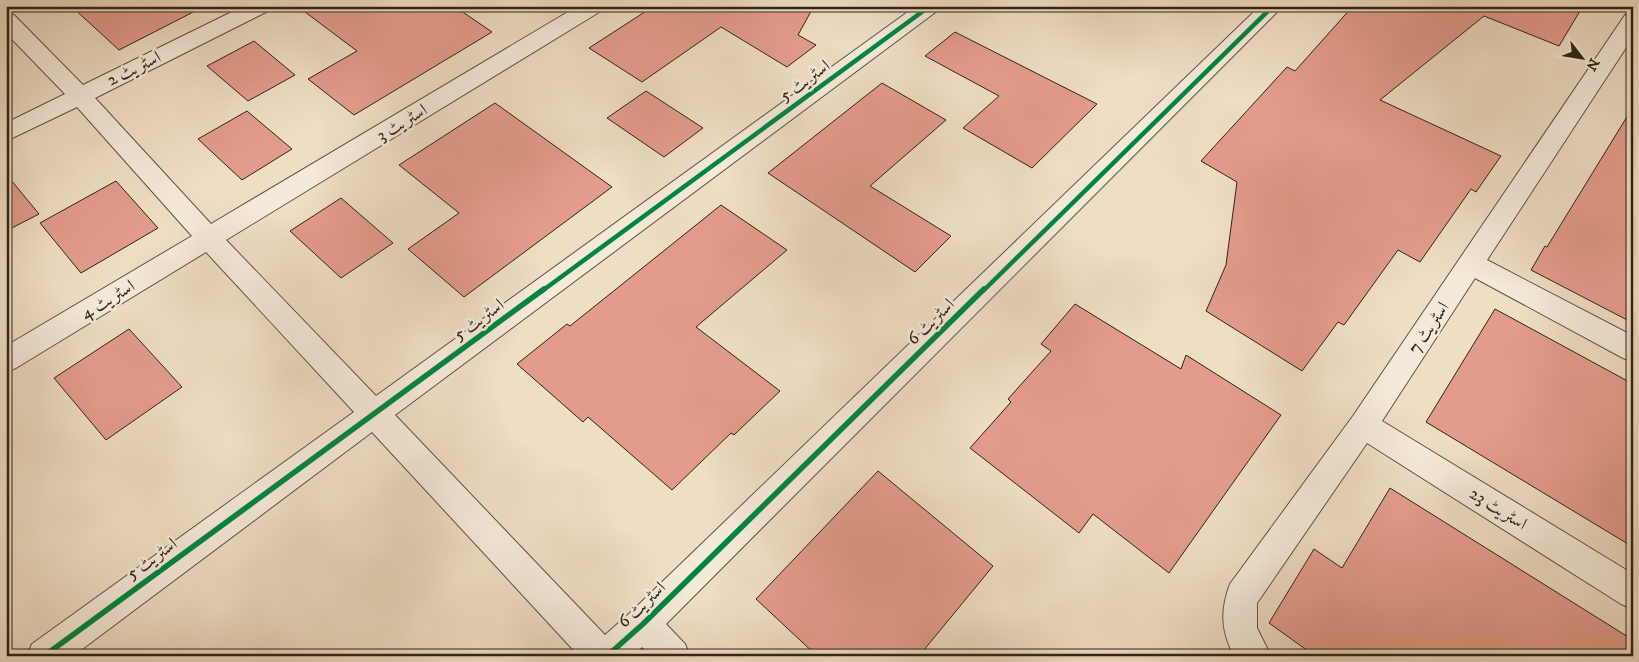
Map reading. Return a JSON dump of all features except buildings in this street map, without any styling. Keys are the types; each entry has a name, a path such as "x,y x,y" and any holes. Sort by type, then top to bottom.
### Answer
{"street":[{"name":"اسٹریٹ 2","path":"6,133 261,6"},
{"name":"اسٹریٹ 3","path":"210,239 594,6"},
{"name":"اسٹریٹ 5","path":"44,656 930,6"},
{"name":"اسٹریٹ 6","path":"607,656 643,624 1273,6"},
{"path":"6,20 80,96 210,239 602,656"},
{"name":"اسٹریٹ 7","path":"1247,646 1237,614 1242,596 1363,425 1633,20"},
{"name":"اسٹریٹ 4","path":"6,360 210,239"},
{"path":"1472,264 1633,350"},
{"name":"اسٹریٹ 23","path":"1363,425 1633,593"},
{"path":"643,624 673,656"}],"cycle path":[{"path":"44,656 930,6"},
{"path":"607,656 643,624 1273,6"}]}
